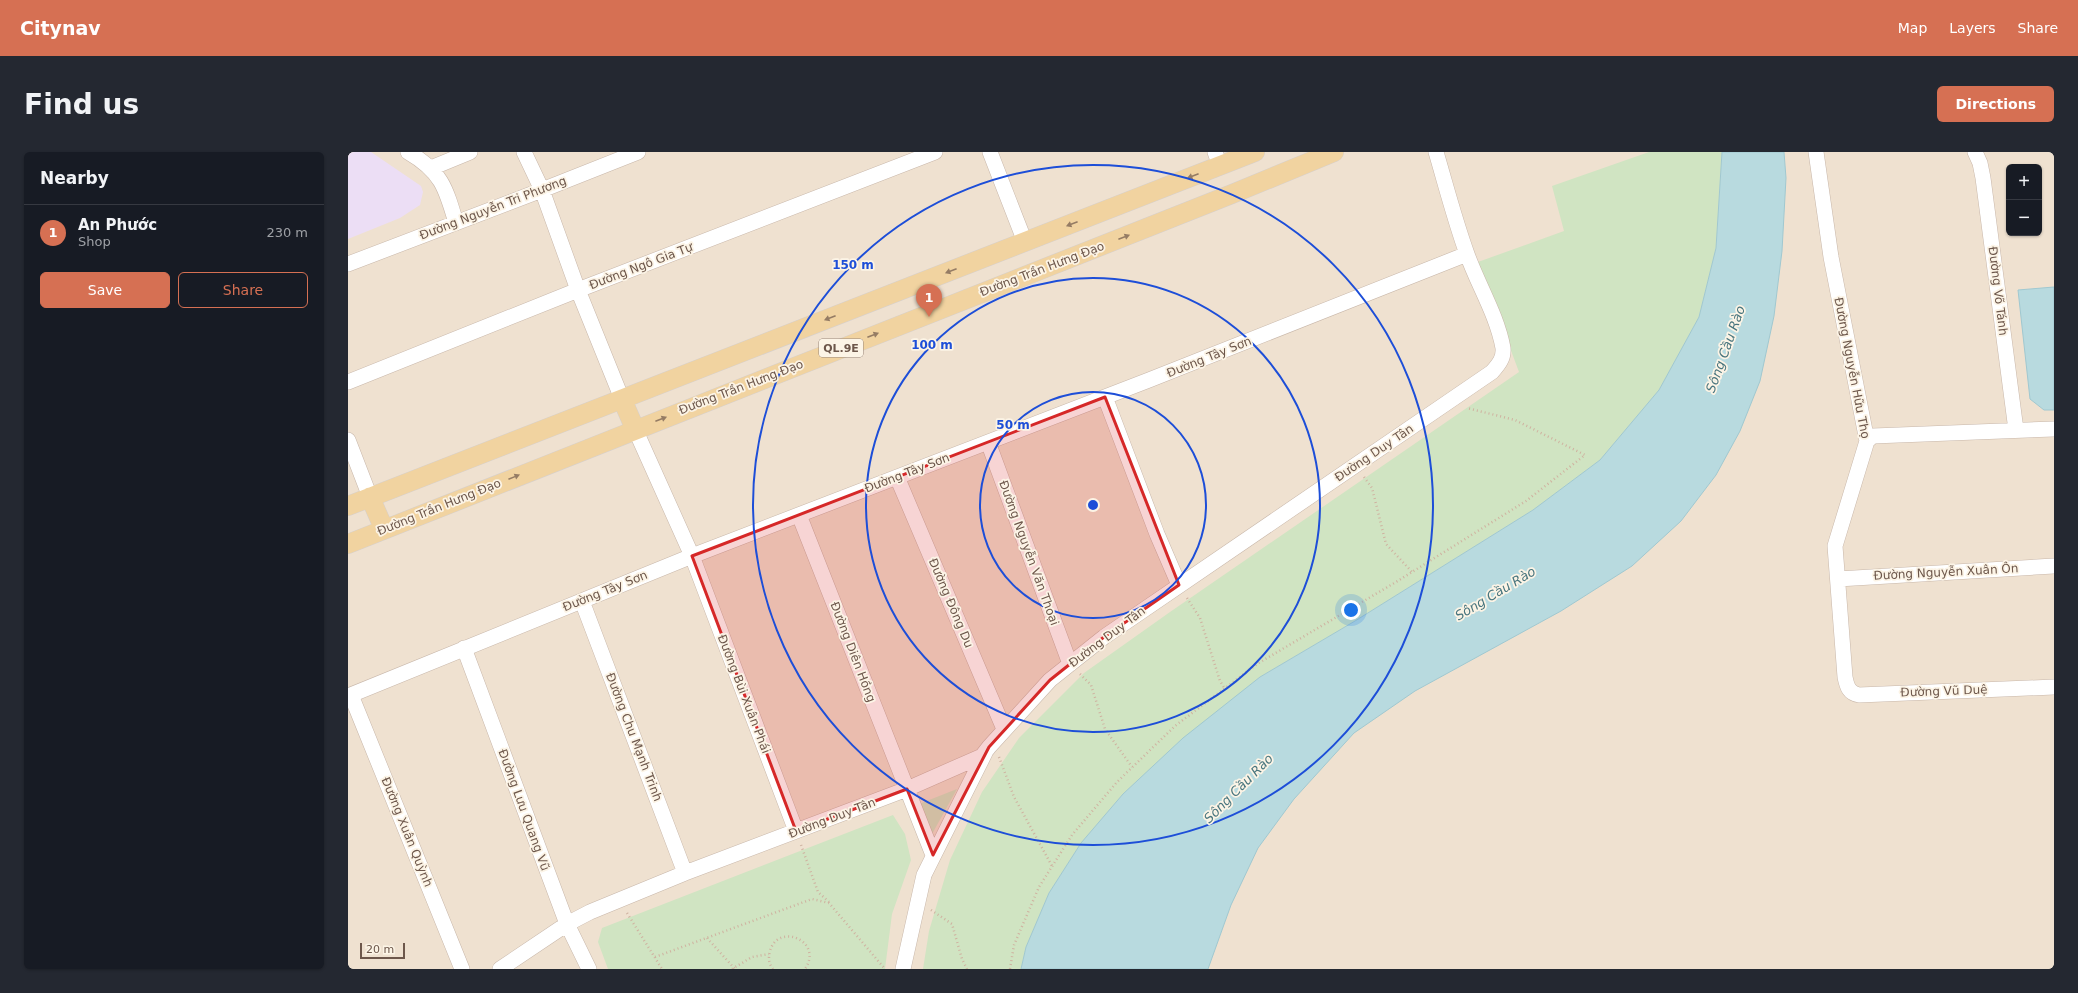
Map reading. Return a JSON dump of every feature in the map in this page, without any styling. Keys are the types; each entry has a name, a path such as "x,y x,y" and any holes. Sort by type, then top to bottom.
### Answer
{"main road":[{"name":"QL.9E","path":"348,506 1025,242 1218,159 1255,152"},
{"name":"Đường Trần Hưng Đạo","path":"348,544 635,429 1232,194 1334,152"},
{"path":"1218,159 1232,194"},
{"path":"622,399 635,429"},
{"path":"370,497 384,529"}],"street":[{"path":"408,152 430,168 446,190 456,223"},
{"path":"430,168 470,152"},
{"path":"524,152 542,190 578,290 622,399"},
{"name":"Đường Nguyễn Tri Phương","path":"348,264 638,152"},
{"name":"Đường Ngô Gia Tự","path":"348,382 578,290 935,152"},
{"path":"990,152 1025,242"},
{"name":"Đường Duy Tân","path":"500,969 567,924 590,912 686,873 907,789 982,756 1004,729 1050,680 1127,620 1492,372 1500,364 1503,356 1497,328 1467,254 1436,152"},
{"name":"Đường Nguyễn Hữu Thọ","path":"1816,152 1831,257 1868,441 1835,546 1845,677"},
{"name":"Đường Võ Tánh","path":"1975,152 1980,163 1983,178 2016,430"},
{"name":"Đường Tây Sơn","path":"350,695 692,556 1105,397 1467,254"},
{"path":"1105,397 1157,534 1179,585"},
{"name":"Đường Bùi Xuân Phái","path":"635,429 692,556 796,831"},
{"path":"1868,441 1872,436 2054,429"},
{"path":"348,440 370,497"},
{"name":"Đường Nguyễn Văn Thoại","path":"988,442 1070,664"},
{"name":"Đường Đông Du","path":"897,477 1004,729"},
{"name":"Đường Diên Hồng","path":"799,515 933,855"},
{"name":"Đường Nguyễn Xuân Ôn","path":"1838,578 2054,566"},
{"name":"Đường Chu Mạnh Trinh","path":"582,601 686,873"},
{"name":"Đường Lưu Quang Vũ","path":"464,648 567,924 589,969"},
{"name":"Đường Vũ Duệ","path":"1845,677 1847,687 1853,694 1860,695 2054,687"},
{"name":"Đường Xuân Quỳnh","path":"350,695 462,969"},
{"path":"903,969 924,875 989,746"}],"path":[{"path":"1010,969 1014,945 1039,887 1072,835 1117,782 1175,726 1257,664 1412,572 1526,501 1585,454 1515,420 1447,403"},
{"path":"1355,466 1372,488 1386,544 1412,572"},
{"path":"1179,585 1200,618 1220,682 1224,689"},
{"path":"1070,664 1090,685 1105,729 1132,767"},
{"path":"989,746 1014,798 1052,866"},
{"path":"796,831 818,892 884,969"},
{"path":"655,957 812,899 829,903"},
{"path":"918,900 952,924 962,959 967,969"},
{"path":"619,901 662,969"},
{"path":"773,969 769,961 769,954 775,942 780,938 794,937 805,943 808,949 809,962 807,969"},
{"path":"707,938 733,968 752,957 769,954"}],"highlighted area":[{"path":"1105,397 1179,585 1104,637 1050,680 989,747 933,855 907,789 796,831 692,556"}],"shaded area":[{"path":"348,152 2054,152 2054,969 348,969"},
{"path":"348,152 371,152 421,186 423,192 420,205 400,218 348,239"}],"green space":[{"path":"1649,152 1722,152 1716,248 1699,317 1659,390 1600,460 1533,510 1355,621 1260,677 1123,794 1081,843 1049,893 1026,947 1021,969 923,969 929,931 950,860 982,792 1019,738 1084,673 1170,612 1519,372 1478,262 1564,231 1552,186"},
{"path":"957,789 932,834 919,804"},
{"path":"893,815 905,834 911,860 892,914 885,969 608,969 598,942 602,928"}],"water":[{"name":"Sông Cầu Rào","path":"1722,152 1784,152 1786,178 1782,251 1774,316 1760,381 1740,431 1716,475 1681,521 1632,566 1561,611 1415,691 1354,733 1294,799 1258,848 1231,905 1208,969 1021,969 1026,947 1049,893 1081,843 1123,794 1183,738 1260,677 1355,621 1533,510 1600,460 1659,390 1699,317 1716,248"},
{"path":"2054,287 2054,410 2044,410 2030,399 2018,290"}],"place":[{"name":"An Phước","path":"929,317"}]}
